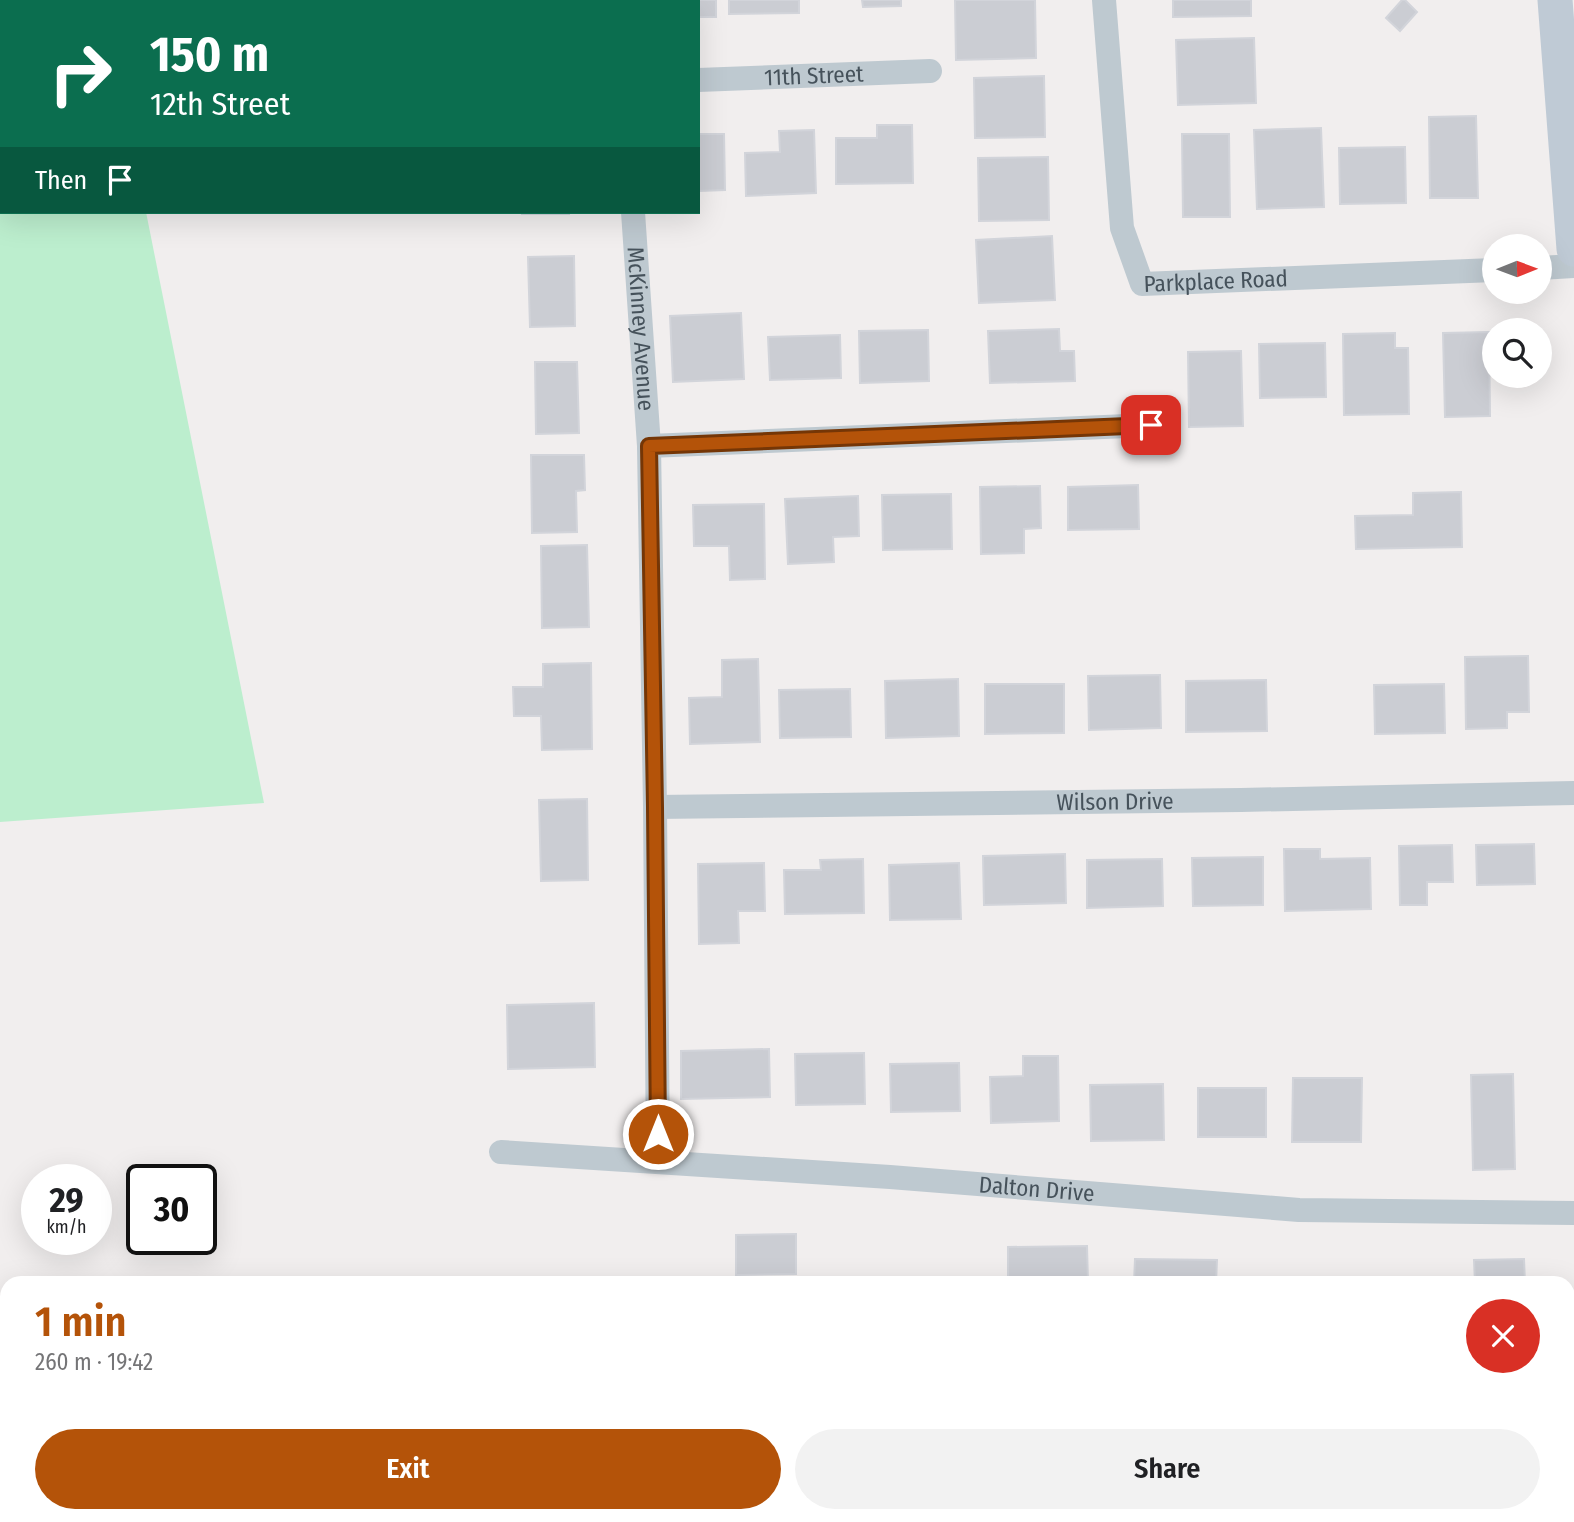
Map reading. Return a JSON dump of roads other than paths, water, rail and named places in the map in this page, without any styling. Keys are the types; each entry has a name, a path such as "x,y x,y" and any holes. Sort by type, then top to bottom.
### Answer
{"street":[{"name":"Parkplace Road","path":"1104,0 1122,228 1142,284 1482,270"},
{"path":"1555,0 1574,249"},
{"name":"11th Street","path":"700,80 930,71"},
{"name":"McKinney Avenue","path":"633,214 649,446 658,1161"},
{"path":"1552,267 1574,266"},
{"path":"649,446 1151,425"},
{"name":"Wilson Drive","path":"655,807 1574,793"},
{"name":"Dalton Drive","path":"501,1152 890,1177 1299,1210 1574,1213"}]}
